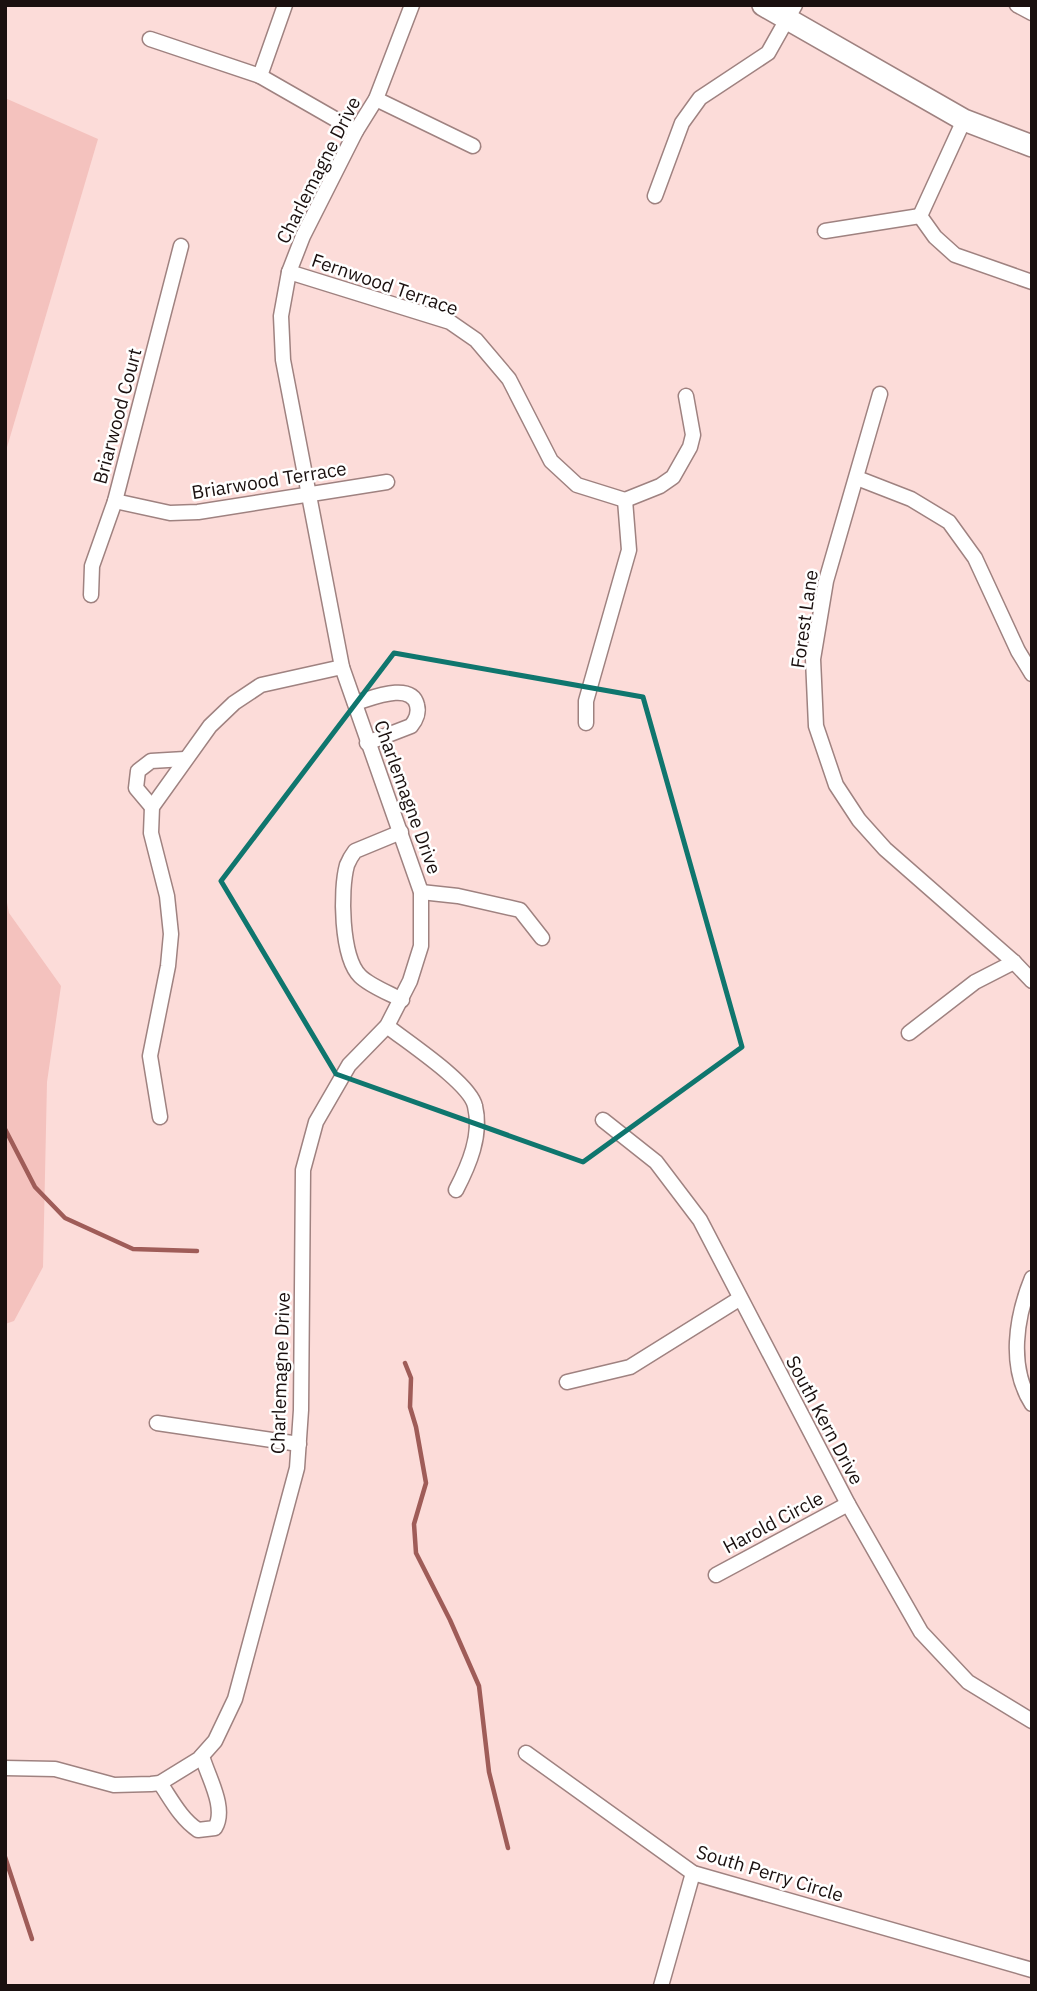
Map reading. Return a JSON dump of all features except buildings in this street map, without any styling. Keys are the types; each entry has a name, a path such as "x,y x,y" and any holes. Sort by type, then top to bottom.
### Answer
{"main road":[{"path":"763,5 791,13 964,120 1032,146"}],"street":[{"path":"260,76 285,5"},
{"name":"Charlemagne Drive","path":"160,1783 202,1756 215,1741 235,1699 297,1468 301,1410 303,1170 316,1122 349,1065 387,1026 402,1000 421,946 421,891 342,667 284,360 281,316 289,272 303,236 356,131 376,99 412,5"},
{"path":"1017,5 1032,13"},
{"path":"655,196 682,123 694,106 700,98 768,53 791,13"},
{"path":"150,39 260,76 356,131"},
{"path":"376,99 473,146"},
{"path":"920,216 964,120"},
{"path":"825,231 920,216"},
{"path":"920,216 936,237 955,255 1032,282"},
{"name":"Briarwood Court","path":"91,595 92,566 115,501 181,246"},
{"name":"Fernwood Terrace","path":"289,272 450,322 475,340 509,379 551,461 577,485 625,500"},
{"name":"Forest Lane","path":"880,394 826,581 813,659 816,726 836,785 859,820 886,849 1032,981"},
{"path":"586,723 586,701 629,550 625,500 660,486 680,468 692,435 685,396"},
{"path":"857,478 911,499 949,522 975,558 1017,651 1032,674"},
{"name":"Briarwood Terrace","path":"115,501 170,513 198,512 387,482"},
{"path":"160,1117 149,1056 168,966 171,934 167,896 151,833 152,807 210,726 234,703 261,685 342,667"},
{"path":"355,703 393,692 411,696 417,703 418,714 411,726 367,743"},
{"path":"152,807 136,788 138,771 151,761 186,759"},
{"path":"401,832 355,851 347,866 344,898 346,947 354,966 360,976 402,1000"},
{"path":"421,891 520,910 542,938"},
{"path":"909,1033 975,982 1014,962"},
{"path":"387,1026 460,1083 475,1104 476,1133 470,1163 456,1190"},
{"name":"South Kern Drive","path":"603,1120 656,1161 700,1220 848,1504 921,1632 968,1682 1032,1721"},
{"path":"1032,1278 1024,1298 1016,1343 1022,1389 1032,1404"},
{"path":"567,1382 630,1367 739,1299"},
{"path":"157,1423 299,1444"},
{"name":"Harold Circle","path":"716,1575 848,1504"},
{"name":"South Perry Circle","path":"526,1753 693,1873 1032,1970"},
{"path":"5,1768 55,1769 114,1784 160,1783 184,1819 198,1830 215,1828 220,1807 202,1756"},
{"path":"661,1986 693,1873"}],"highlighted area":[{"path":"394,653 643,697 742,1047 583,1162 336,1074 221,881"}],"shaded area":[{"path":"5,98 98,139 5,454"},
{"path":"5,892 9,913 61,986 47,1082 43,1267 14,1321 5,1324"}],"waterway":[{"path":"5,1129 35,1187 65,1218 133,1249 197,1251"},
{"path":"405,1363 411,1378 410,1407 426,1483 414,1524 416,1553 479,1686 489,1772 508,1848"},
{"path":"5,1857 32,1939"}]}
